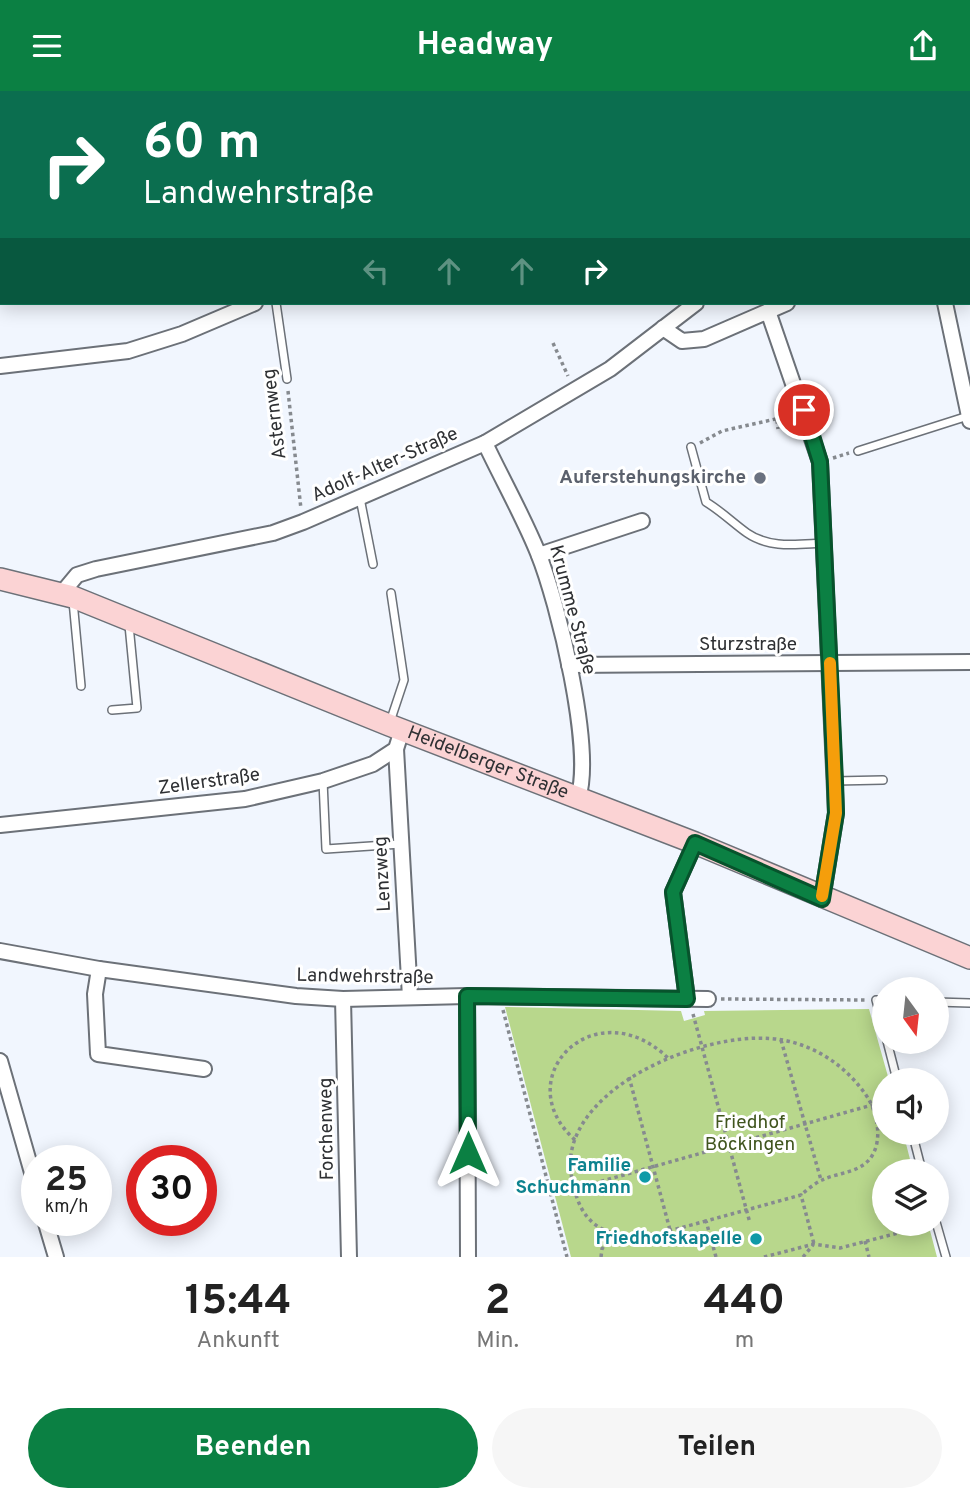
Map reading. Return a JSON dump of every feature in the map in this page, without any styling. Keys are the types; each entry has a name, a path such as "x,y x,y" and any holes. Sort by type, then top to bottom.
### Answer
{"main road":[{"name":"Heidelberger Straße","path":"0,579 67,595 396,735 578,798 695,843 822,899 970,958"}],"street":[{"path":"0,366 128,351 206,325 251,305"},
{"name":"Adolf-Alter-Straße","path":"67,595 77,575 273,533 303,523 485,443 610,369 693,305"},
{"path":"663,328 682,341 704,339 782,305"},
{"path":"945,305 969,418"},
{"path":"768,311 820,462 836,813 822,899"},
{"name":"Krumme Straße","path":"485,443 539,555 569,665 579,730 583,784 578,798"},
{"path":"539,555 642,521"},
{"name":"Sturzstraße","path":"569,665 970,662"},
{"name":"Zellerstraße","path":"0,825 245,799 323,781 373,764 396,735"},
{"name":"Lenzweg","path":"396,735 410,997"},
{"path":"687,999 673,892 695,843"},
{"name":"Landwehrstraße","path":"0,951 99,969 296,996 343,999 467,996 708,999"},
{"path":"99,969 95,994 98,1053 204,1069"},
{"path":"467,996 468,1257"},
{"name":"Forchenweg","path":"343,999 349,1257"},
{"path":"0,1061 24,1145"},
{"path":"50,1236 56,1257"}],"lane":[{"name":"Asternweg","path":"276,305 287,379"},
{"path":"858,451 969,418"},
{"path":"691,447 706,502 725,513 746,532 761,541 784,545 825,543"},
{"path":"360,498 373,564"},
{"path":"391,593 404,680 396,735"},
{"path":"67,595 81,685"},
{"path":"112,710 137,708 129,620"},
{"path":"835,781 883,780"},
{"path":"323,781 326,849 401,844"},
{"path":"949,1002 970,1003"},
{"path":"939,1236 946,1257"}],"path":[{"path":"553,343 575,391"},
{"name":"Asternweg","path":"287,379 303,523"},
{"path":"691,447 722,431 777,420 804,410"},
{"path":"777,420 778,429"},
{"path":"500,997 567,1257"},
{"path":"687,999 750,1223"},
{"path":"708,999 872,1000"},
{"path":"575,1140 560,1127 553,1113 550,1094 552,1076 572,1044 587,1035 606,1032 629,1034 649,1042 668,1058"},
{"path":"573,1189 872,1105 857,1081 834,1061 805,1046 781,1039 753,1039 668,1058 629,1077 589,1115 575,1140 571,1154 573,1189 581,1210 593,1226 611,1234 628,1236 670,1230 800,1195 821,1180 862,1166 873,1155 876,1145"},
{"path":"781,1039 821,1180"},
{"path":"629,1077 670,1230"},
{"path":"800,1195 814,1244"},
{"path":"706,1221 716,1257"},
{"path":"601,1257 602,1249 611,1234"},
{"path":"764,1257 814,1244 840,1248 884,1236"},
{"path":"864,1241 869,1257"},
{"path":"803,1257 814,1244"}],"green space":[{"name":"Friedhof Böckingen","path":"505,1007 681,1011 684,1021 705,1015 704,1011 869,1009 872,1020 872,1054 882,1054 886,1068 872,1068 872,1145 906,1145 910,1159 872,1159 872,1236 931,1236 937,1257 571,1257"}],"slow traffic":[{"path":"822,896 836,813 830,663"}],"place":[{"name":"Auferstehungskirche","path":"760,478"},
{"name":"Familie Schuchmann","path":"645,1177"},
{"name":"Friedhofskapelle","path":"756,1239"}],"route":[{"path":"468,1153 467,996 687,999 673,892 676,880 695,843 822,899 836,813 835,781 820,462 804,410"}]}
